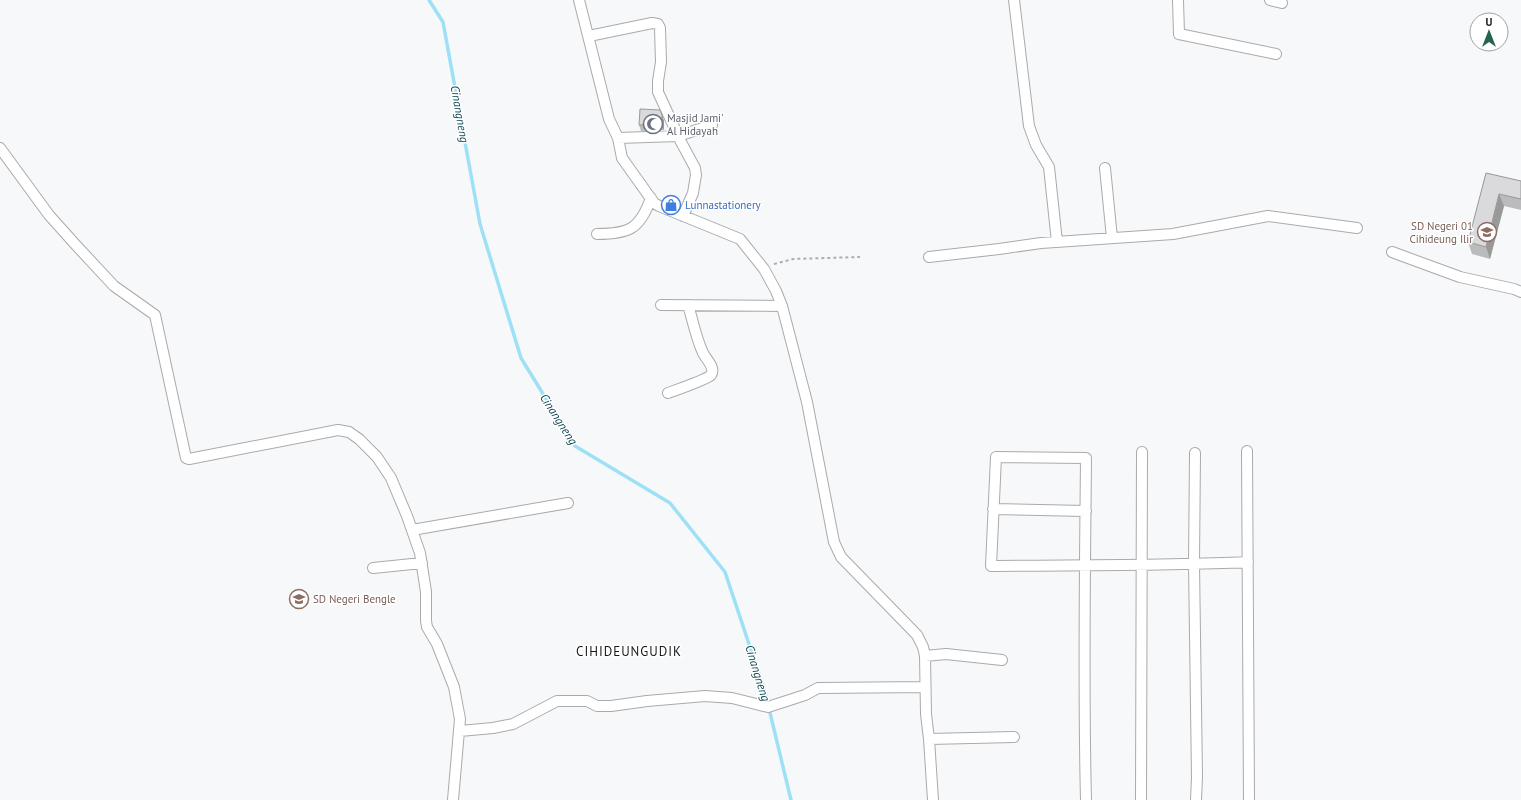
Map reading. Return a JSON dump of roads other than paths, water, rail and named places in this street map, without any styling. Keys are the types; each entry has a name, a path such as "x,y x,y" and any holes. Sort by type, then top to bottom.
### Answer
{"street":[{"path":"579,0 609,119 618,138 622,158 651,198 659,206 740,239 764,269 776,291 782,306 807,402 834,542 841,557 919,637 925,656 925,687 933,800"},
{"path":"1014,0 1030,126 1036,145 1050,167 1057,242"},
{"path":"1178,0 1179,34 1276,54"},
{"path":"1270,0 1282,3"},
{"path":"589,36 652,23 658,24 661,35 658,92 678,136 695,168 696,175 693,193 682,216"},
{"path":"618,138 678,136 712,125"},
{"path":"0,148 49,215 74,243 114,286 156,316 186,458 189,459 344,430 360,439 376,457 391,478 420,553 427,602 425,612 427,627 437,644 454,687 460,719 460,731 453,800"},
{"path":"1105,168 1112,238"},
{"path":"597,234 617,234 636,225 646,212 651,198"},
{"path":"929,257 1057,242 1173,234 1268,216 1357,228"},
{"path":"1392,252 1460,277 1514,289 1521,292"},
{"path":"661,305 782,306"},
{"path":"668,393 710,376 712,371 712,368 703,353 688,306"},
{"path":"1248,451 1249,800"},
{"path":"1141,800 1142,452"},
{"path":"1195,453 1194,564 1196,800"},
{"path":"1086,800 1085,565 1086,458 996,457 990,566 1085,565 1141,564 1194,564 1248,562"},
{"path":"412,530 568,503"},
{"path":"993,508 1086,511"},
{"path":"373,568 422,563"},
{"path":"925,656 946,654 1002,660"},
{"path":"460,731 493,728 513,724 557,702 587,702 597,706 611,706 705,696 732,698 752,704 768,706 778,704 818,688 925,687"},
{"path":"929,739 1014,737"}],"waterway":[{"name":"Cinangneng","path":"429,0 443,22 480,224 521,358 575,446 670,503 725,572 765,692 791,800"}],"place":[{"name":"Masjid Jami' Al Hidayah","path":"653,124"},
{"name":"Lunnastationery","path":"671,205"},
{"name":"SD Negeri 01 Cihideung Ilir","path":"1487,232"},
{"name":"SD Negeri Bengle","path":"299,599"}],"district":[{"name":"CIHIDEUNGUDIK","path":"629,651"}]}
